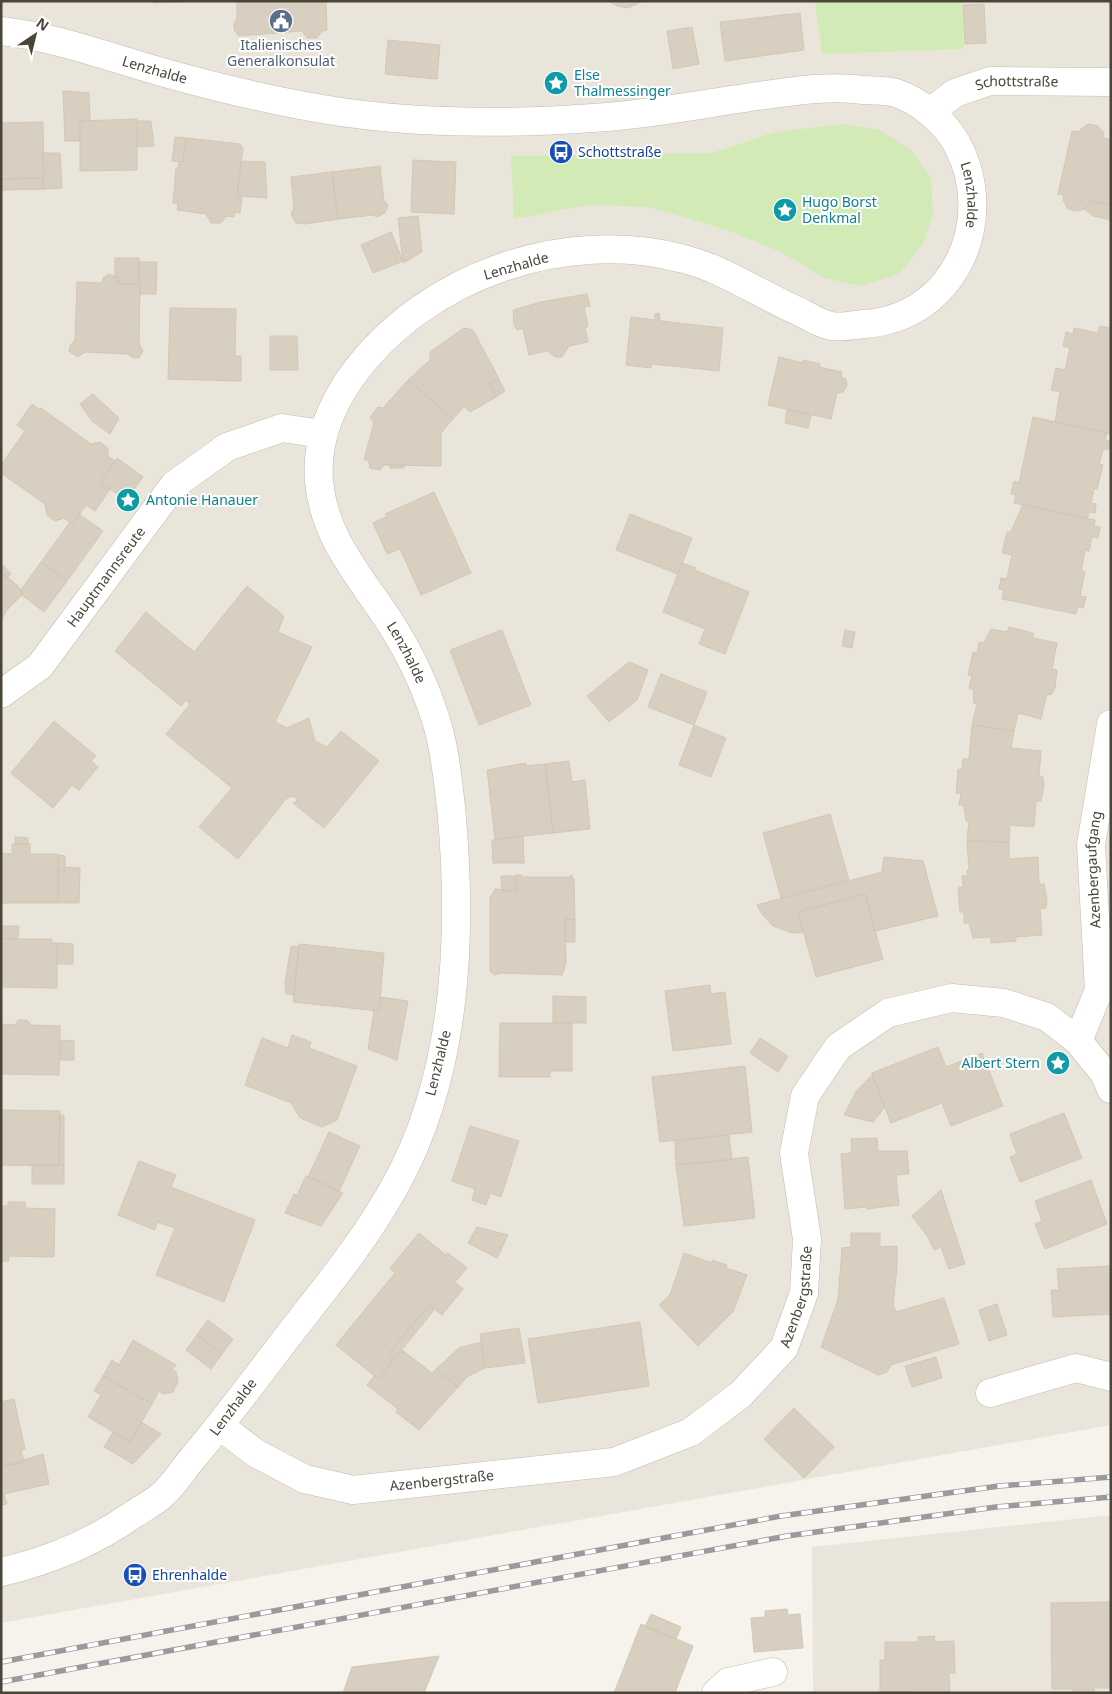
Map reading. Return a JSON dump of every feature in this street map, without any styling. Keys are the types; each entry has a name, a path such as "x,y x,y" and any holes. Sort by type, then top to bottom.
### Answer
{"street":[{"name":"Lenzhalde","path":"1,31 70,44 162,72 264,97 367,116 421,120 534,122 616,116 787,92 840,87 898,94 930,112 946,127 959,148 970,178 974,209 968,245 952,275 924,304 882,323 832,327 780,304 736,278 685,259 638,251 580,251 534,257 482,274 438,298 402,322 370,352 340,392 322,434 318,473 324,510 335,540 355,574 392,626 416,670 438,726 448,778 455,854 456,922 450,1008 440,1068 420,1129 399,1180 364,1239 220,1426 163,1495 113,1529 72,1550 28,1566 1,1572"},
{"name":"Schottstraße","path":"930,112 955,93 990,81 1111,82"},
{"name":"Hauptmannsreute","path":"1,694 40,666 174,485 227,447 282,428 322,434"},
{"name":"Azenbergaufgang","path":"1078,1041 1099,990 1091,845 1111,724"},
{"name":"Azenbergstraße","path":"220,1426 257,1454 305,1479 353,1490 614,1462 691,1432 741,1394 784,1348 804,1292 807,1239 794,1153 805,1096 838,1047 888,1013 952,998 1004,1002 1047,1018 1078,1041 1104,1073 1111,1089"},
{"path":"990,1393 1076,1368 1111,1377"},
{"path":"716,1693 728,1682 773,1672"}],"shaded area":[{"path":"1,1 1111,1 1111,1425 1,1623"},
{"path":"1111,1515 1111,1693 813,1693 812,1547"}],"green space":[{"path":"815,1 962,1 964,49 822,54"},
{"path":"842,124 879,130 910,149 931,178 933,214 924,242 899,274 861,286 824,278 781,252 727,230 650,207 588,205 514,219 511,156 712,153 775,132"}],"building":[{"path":"153,1 193,1 154,3"},
{"name":"Italienisches Generalkonsulat","path":"237,1 326,1 327,30 322,31 317,38 307,38 302,31 239,36 234,30 237,18"},
{"path":"609,1 643,1 628,8 617,6"},
{"path":"984,4 986,43 965,44 963,5"},
{"path":"800,13 804,50 725,61 720,22"},
{"path":"692,27 699,64 673,69 667,31"},
{"path":"388,40 440,45 437,79 385,74"},
{"path":"63,91 89,93 90,120 80,121 80,141 65,141"},
{"path":"137,119 137,170 80,171 80,121"},
{"path":"136,121 151,121 154,146 137,147"},
{"path":"43,122 44,178 1,179 1,123"},
{"path":"1088,124 1098,126 1104,133 1103,138 1111,139 1111,205 1091,201 1085,209 1076,211 1068,209 1063,200 1064,195 1058,194 1072,131 1081,132 1081,129"},
{"path":"175,137 186,138 183,162 172,161"},
{"path":"186,138 240,144 243,148 237,196 242,196 240,213 235,212 234,217 226,216 221,223 211,223 206,214 177,210 178,203 173,203 176,168 178,168 179,162 183,162"},
{"path":"43,153 60,153 62,188 43,189"},
{"path":"413,160 456,162 454,214 411,212"},
{"path":"241,161 265,162 267,198 237,196"},
{"path":"380,166 384,201 388,205 385,213 377,217 373,215 338,219 332,172"},
{"path":"332,172 338,219 305,224 296,223 291,214 294,208 291,177"},
{"path":"42,178 43,189 1,190 1,179"},
{"path":"1091,201 1111,205 1111,220 1093,216 1085,209"},
{"path":"418,216 422,252 403,263 398,218"},
{"path":"391,232 403,261 373,273 361,245"},
{"path":"115,258 139,258 139,284 119,284 115,276"},
{"path":"139,262 157,262 156,294 140,294"},
{"path":"109,274 118,278 119,284 140,284 139,344 143,351 139,358 133,358 128,354 85,352 78,357 69,351 70,346 75,340 77,282 102,283 103,278"},
{"path":"587,294 590,306 584,307 588,327 585,327 588,342 569,346 562,357 555,357 547,351 529,355 523,328 517,330 514,325 513,310 541,302"},
{"path":"170,308 236,309 235,356 241,356 241,381 168,379"},
{"path":"659,313 660,321 723,328 719,371 652,364 651,368 626,365 631,317 655,320 655,314"},
{"path":"1100,326 1111,328 1111,434 1055,422 1060,392 1051,390 1056,368 1065,370 1070,348 1063,346 1066,332 1073,334 1074,328 1098,333"},
{"path":"464,328 473,330 499,379 489,384 496,397 470,412 464,406 453,419 408,380 430,360 430,352"},
{"path":"270,336 297,336 298,370 270,370"},
{"path":"779,357 803,363 803,360 820,364 819,367 842,372 841,377 846,379 847,386 843,392 837,393 831,419 768,405"},
{"path":"499,379 505,391 496,397 489,384"},
{"path":"408,380 453,419 441,433 441,466 384,465 380,470 370,468 369,461 364,459 374,423 370,417 378,407 383,408"},
{"path":"93,394 119,418 110,434 92,421 80,404"},
{"path":"32,404 40,410 41,408 91,444 100,442 108,448 108,456 115,461 100,482 110,489 95,511 86,505 73,524 64,518 55,521 47,515 45,504 1,473 1,465 25,431 17,425"},
{"path":"787,410 811,415 808,428 785,423"},
{"path":"1033,417 1107,433 1105,440 1110,441 1108,450 1103,449 1099,464 1103,465 1097,489 1094,488 1091,503 1096,504 1095,513 1089,512 1087,519 1014,503 1016,495 1011,494 1014,481 1019,483"},
{"path":"117,458 143,477 126,500 100,482"},
{"path":"390,465 404,465 404,468 390,468"},
{"path":"434,492 471,573 421,595 400,549 387,554 373,523 386,517 385,514"},
{"path":"1023,504 1095,520 1094,526 1100,527 1098,538 1092,537 1089,551 1085,550 1081,571 1085,572 1080,596 1086,597 1083,608 1078,606 1076,614 1002,599 1004,590 999,589 1001,578 1007,579 1012,555 1002,553 1007,532 1011,532"},
{"path":"79,514 103,531 67,581 41,562 70,522 73,524"},
{"path":"630,514 692,538 678,574 616,550"},
{"path":"41,562 67,581 44,612 22,595 20,591"},
{"path":"1,563 11,574 7,578 1,572"},
{"path":"682,563 749,592 725,654 699,644 705,629 663,612"},
{"path":"1,572 18,586 23,594 6,611 1,621"},
{"path":"247,586 284,616 278,632 312,647 275,722 287,728 309,718 315,741 327,747 341,731 379,761 324,828 293,803 297,801 295,796 287,798 238,859 199,827 232,788 166,734 190,704 186,700 181,706 115,651 146,612 194,652"},
{"path":"1009,627 1033,633 1033,638 1057,643 1052,669 1057,670 1055,688 1051,695 1047,694 1041,719 1018,713 1014,731 972,725 977,704 974,703 973,689 969,688 972,676 968,675 973,652 977,653 979,642 984,643 991,629 1007,632"},
{"path":"502,630 531,705 479,725 450,650"},
{"path":"845,630 855,632 852,648 842,646"},
{"path":"629,662 648,670 637,700 609,722 587,696"},
{"path":"661,674 707,692 694,725 648,707"},
{"path":"54,721 96,756 91,761 98,767 79,790 72,785 53,808 11,773"},
{"path":"694,725 726,738 711,777 679,765"},
{"path":"972,725 1014,731 1011,748 1041,751 1039,776 1043,777 1044,785 1041,801 1036,801 1034,827 1010,825 1009,842 967,841 969,821 966,821 964,805 959,805 961,794 956,793 958,769 962,770 963,759 969,759"},
{"path":"569,761 572,782 585,780 590,829 553,833 545,764"},
{"path":"526,763 526,766 545,764 553,833 495,839 487,770"},
{"path":"830,814 849,880 781,898 763,833"},
{"path":"523,836 524,863 493,863 492,840"},
{"path":"15,837 28,838 28,844 15,844"},
{"path":"967,841 1009,842 1009,859 1038,857 1039,884 1044,884 1047,900 1046,908 1040,909 1042,935 1016,937 1016,941 991,943 991,937 973,938 969,923 964,923 964,912 960,912 958,888 963,887 962,876 967,876 967,870 969,870"},
{"path":"12,844 30,844 30,854 58,854 58,903 1,903 1,853 12,854"},
{"path":"58,855 65,856 65,871 58,870"},
{"path":"884,857 923,861 938,916 875,931 865,894 798,912 803,932 792,933 773,926 757,905 882,872"},
{"path":"66,867 80,868 79,903 58,903 58,870 65,871"},
{"path":"516,875 522,875 521,877 569,877 572,875 572,879 574,879 575,920 565,919 566,963 562,975 500,973 495,975 490,971 490,898 495,889 516,891"},
{"path":"501,876 516,876 516,891 502,891"},
{"path":"865,894 883,959 816,977 798,912"},
{"path":"565,919 575,920 575,942 565,942"},
{"path":"1,926 19,926 18,939 1,939"},
{"path":"1,939 52,939 52,943 57,943 57,988 1,987"},
{"path":"57,943 73,944 73,964 57,964"},
{"path":"299,944 384,953 379,1011 293,1002"},
{"path":"291,946 299,947 294,995 286,994 285,983"},
{"path":"710,985 711,994 725,992 731,1044 673,1051 665,991"},
{"path":"553,996 586,997 586,1023 553,1023"},
{"path":"380,997 408,1001 397,1060 368,1049 374,1011 379,1011"},
{"path":"18,1020 27,1020 31,1025 60,1026 59,1075 1,1074 1,1024 15,1025"},
{"path":"500,1023 572,1023 572,1071 550,1071 550,1077 499,1077"},
{"path":"292,1035 311,1042 309,1048 357,1066 337,1120 322,1127 300,1118 291,1103 245,1085 262,1038 288,1048"},
{"path":"760,1038 788,1056 778,1072 750,1053"},
{"path":"60,1040 74,1041 74,1060 60,1060"},
{"path":"938,1047 946,1067 982,1053 1003,1106 951,1126 942,1103 891,1123 872,1073"},
{"path":"745,1066 752,1132 660,1142 652,1077"},
{"path":"872,1075 885,1107 873,1122 844,1115 857,1090"},
{"path":"1,1110 60,1111 59,1166 1,1165"},
{"path":"1064,1113 1082,1158 1020,1182 1010,1157 1017,1154 1010,1134"},
{"path":"60,1115 64,1115 64,1165 59,1164"},
{"path":"470,1126 519,1141 501,1197 490,1193 486,1205 472,1200 475,1189 452,1181"},
{"path":"329,1132 360,1146 339,1191 308,1177"},
{"path":"729,1135 732,1160 676,1165 675,1141"},
{"path":"877,1138 878,1151 907,1151 909,1174 896,1175 899,1205 867,1209 867,1207 845,1209 841,1154 852,1153 851,1139"},
{"path":"748,1157 755,1218 684,1226 676,1165"},
{"path":"139,1161 176,1175 171,1187 255,1220 224,1302 156,1275 175,1228 157,1222 155,1230 118,1215"},
{"path":"32,1165 64,1165 64,1184 32,1184"},
{"path":"306,1176 343,1193 321,1226 285,1213 294,1194 297,1195"},
{"path":"1091,1180 1107,1224 1045,1249 1035,1224 1042,1221 1035,1201"},
{"path":"941,1190 965,1264 949,1269 941,1247 934,1250 928,1237 912,1216"},
{"path":"8,1202 25,1202 25,1208 55,1209 54,1257 8,1256 9,1261 1,1261 1,1206 8,1206"},
{"path":"477,1227 508,1235 497,1258 468,1243"},
{"path":"419,1233 446,1255 448,1253 467,1268 455,1282 463,1289 442,1315 429,1305 388,1354 394,1359 378,1379 336,1345 395,1273 390,1268"},
{"path":"851,1233 880,1233 880,1247 897,1246 893,1305 896,1312 944,1298 959,1344 891,1365 887,1372 878,1375 821,1347 838,1300 842,1248 851,1247"},
{"path":"684,1253 712,1263 712,1260 727,1265 726,1268 747,1275 733,1312 698,1346 659,1305 670,1295"},
{"path":"1111,1266 1111,1314 1053,1317 1051,1290 1059,1290 1057,1269"},
{"path":"997,1304 1007,1335 989,1341 979,1310"},
{"path":"429,1305 435,1309 394,1359 388,1354"},
{"path":"208,1320 233,1339 222,1354 197,1335"},
{"path":"640,1322 649,1386 538,1403 528,1339"},
{"path":"519,1328 525,1363 485,1368 480,1334"},
{"path":"197,1335 222,1354 211,1369 186,1350"},
{"path":"133,1340 176,1365 172,1370 176,1372 178,1381 173,1392 163,1394 159,1391 152,1404 103,1376 112,1360 119,1365"},
{"path":"481,1342 485,1368 468,1376 458,1387 436,1369 459,1348"},
{"path":"402,1350 432,1373 436,1369 458,1387 419,1430 396,1412 398,1409 367,1385 374,1376 378,1379"},
{"path":"936,1357 942,1378 912,1387 905,1366"},
{"path":"103,1376 152,1404 130,1442 88,1417 101,1395 94,1391"},
{"path":"14,1399 25,1449 21,1450 24,1462 1,1467 1,1402"},
{"path":"794,1408 834,1447 804,1478 764,1439"},
{"path":"141,1422 161,1434 133,1464 104,1447 113,1432 130,1442"},
{"path":"43,1454 49,1484 4,1494 7,1504 1,1505 1,1467"},
{"path":"1111,1602 1111,1688 1094,1688 1094,1693 1073,1693 1074,1689 1052,1689 1051,1603"},
{"path":"787,1609 788,1615 800,1614 803,1648 754,1652 751,1618 765,1617 765,1611"},
{"path":"651,1614 681,1627 676,1639 645,1627"},
{"path":"641,1624 693,1646 675,1693 614,1693"},
{"path":"935,1636 934,1642 954,1641 955,1673 949,1673 950,1693 880,1692 880,1660 885,1660 885,1642 918,1642 918,1637"},
{"path":"439,1656 424,1693 343,1693 352,1667"}],"railway":[{"path":"1,1662 781,1516 999,1486 1111,1477"},
{"path":"1,1682 787,1536 996,1507 1111,1497"}],"place":[{"name":"Italienisches Generalkonsulat","path":"281,21"},
{"name":"Else Thalmessinger","path":"556,83"},
{"name":"Schottstraße","path":"561,152"},
{"name":"Hugo Borst Denkmal","path":"785,210"},
{"name":"Antonie Hanauer","path":"128,500"},
{"name":"Albert Stern","path":"1058,1063"},
{"name":"Ehrenhalde","path":"135,1575"}]}
